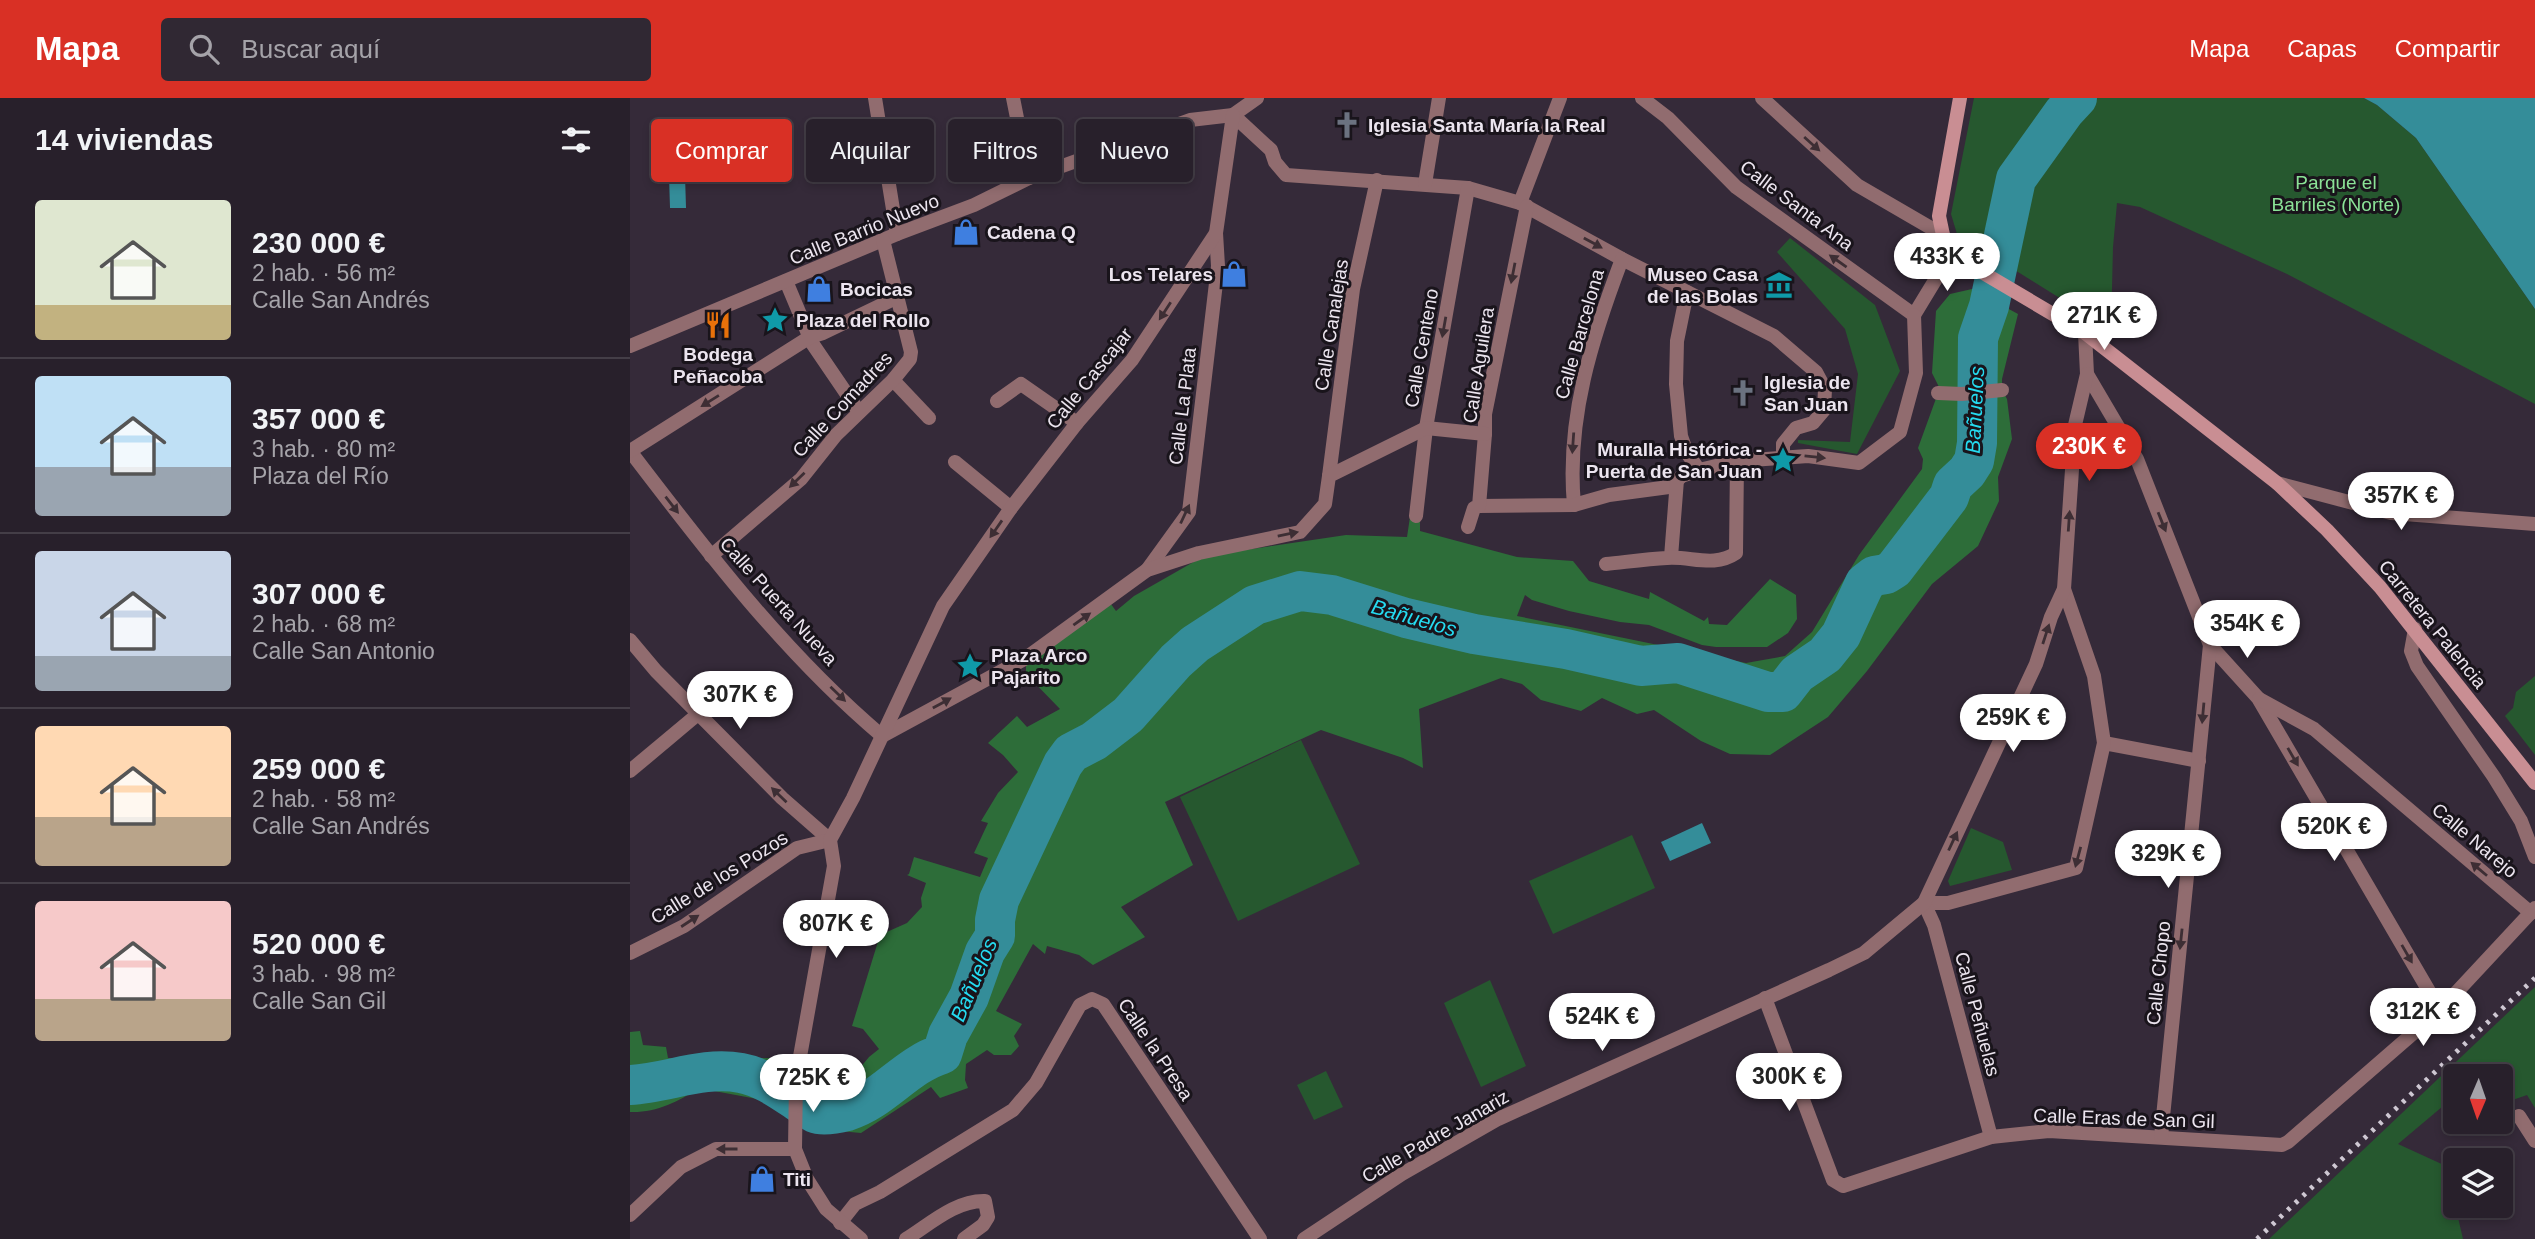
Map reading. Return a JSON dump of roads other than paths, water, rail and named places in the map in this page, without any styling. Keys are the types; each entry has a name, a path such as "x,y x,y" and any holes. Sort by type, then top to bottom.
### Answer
{"street":[{"name":"Calle Comadres","path":"711,556 801,479 836,435 893,380 912,356 898,297 875,98"},
{"path":"1013,98 1017,119"},
{"path":"1256,98 1233,115 1271,150 1275,162 1286,175 1468,188 1524,205 1622,259 1774,336 1816,372 1825,389 1824,410 1813,423 1797,428 1783,444 1783,457"},
{"path":"1425,184 1438,98"},
{"name":"Calle Aguilera","path":"1468,527 1474,508 1479,506 1485,414 1524,205 1560,98"},
{"name":"Calle Santa Ana","path":"1642,98 1708,152 1736,187 1914,314"},
{"path":"1762,98 1857,185 1942,235"},
{"path":"1479,506 1574,505 1609,495 1669,487 1682,476 1737,461 1808,456 1859,463 1900,432 1916,373 1914,314 1951,254 1942,235 1939,216 1960,98"},
{"name":"Calle Barrio Nuevo","path":"1062,166 1190,120 1233,115"},
{"name":"Calle Cascajar","path":"882,736 943,606 1011,508 1077,423 1132,360 1216,233 1233,115"},
{"name":"Calle Canalejas","path":"1147,570 1199,553 1300,532 1325,504 1353,289 1377,180"},
{"name":"Calle Barrio Nuevo","path":"630,346 890,237 974,205 1021,182"},
{"name":"Calle Centeno","path":"1416,516 1426,428 1468,188"},
{"name":"Calle La Plata","path":"1147,570 1189,512 1218,266 1216,233"},
{"name":"Carretera Palencia","path":"1951,254 2085,333 2277,483 2327,530 2380,587 2535,783"},
{"name":"Calle Barcelona","path":"1574,505 1571,472 1575,417 1603,310 1622,259"},
{"path":"786,281 810,337 859,412"},
{"path":"1687,292 1677,341 1676,384 1681,436 1687,453 1699,470"},
{"path":"630,451 810,337 898,297"},
{"path":"2064,589 2094,676 2104,743 2076,868 1948,903 1924,903 2036,664 2051,617 2064,589 2075,425 2087,374 2085,333"},
{"path":"2087,374 2137,459 2210,645 2258,698 2440,1010 2533,911"},
{"path":"893,380 929,418"},
{"path":"997,401 1021,384 1077,423"},
{"path":"1938,393 1962,394 2002,390"},
{"path":"1329,477 1426,428 1485,434"},
{"name":"Calle Puerta Nueva","path":"630,451 711,556 787,644 882,736"},
{"path":"1606,564 1671,557 1696,561 1726,560 1736,553 1737,461"},
{"path":"955,462 1011,508"},
{"path":"1671,557 1677,480"},
{"path":"2277,483 2391,513 2535,524"},
{"path":"861,1239 825,1209 807,1180 795,1150 796,1079 834,866 830,840 882,736 1026,658 1147,570"},
{"path":"2415,629 2413,659 2494,777 2521,821 2535,857"},
{"path":"630,640 635,656 698,714 782,799 830,840"},
{"name":"Calle Chopo","path":"2161,1137 2210,645"},
{"name":"Calle Narejo","path":"2258,698 2314,729 2533,911"},
{"path":"630,771 698,714"},
{"path":"2104,743 2199,761"},
{"name":"Calle de los Pozos","path":"630,953 684,926 797,848 830,840"},
{"name":"Calle Padre Janariz","path":"1304,1239 1402,1174 1498,1119 1864,953 1924,903"},
{"name":"Calle Peñuelas","path":"1924,903 1934,925 1991,1137"},
{"name":"Calle Eras de San Gil","path":"1765,998 1833,1180 1839,1185 1847,1186 1991,1137 2049,1131 2282,1145 2440,1010"},
{"name":"Calle la Presa","path":"841,1223 855,1204 880,1192 1013,1110 1036,1083 1080,1005 1092,999 1103,1004 1260,1239"},
{"path":"2519,1116 2535,1141"},
{"path":"630,1216 681,1167 716,1149 795,1150"},
{"path":"906,1239 956,1207 974,1201 985,1201 988,1217 983,1225 964,1239"}],"water":[{"path":"2364,98 2535,98 2535,309 2416,138 2377,105"},
{"path":"669,182 685,182 686,208 670,208"},
{"path":"1702,823 1711,843 1670,861 1661,842"}],"waterway":[{"name":"Bañuelos","path":"630,1085 699,1073 741,1073 770,1084 815,1113 831,1114 860,1106 917,1066 942,1054 948,1035 969,997 985,952 995,936 999,900 1063,764 1071,753 1094,741 1128,715 1176,661 1195,644 1255,605 1300,591 1332,595 1406,618 1474,634 1566,649 1641,666 1678,663 1768,692 1783,692 1797,674 1825,655 1841,635 1865,583 1874,576 1894,569 1949,497 1953,485 1974,461 1977,443 1978,338 1989,306 2016,179 2077,98"}],"railway":[{"path":"2257,1239 2535,978"}],"place":[{"name":"Iglesia Santa María la Real","path":"1347,125"},
{"name":"Cadena Q","path":"966,232"},
{"name":"Los Telares","path":"1234,274"},
{"name":"Museo Casa de las Bolas","path":"1779,285"},
{"name":"Bocicas","path":"819,289"},
{"name":"Plaza del Rollo","path":"775,320"},
{"name":"Bodega Peñacoba","path":"718,325"},
{"name":"Iglesia de San Juan","path":"1743,393"},
{"name":"Muralla Histórica - Puerta de San Juan","path":"1783,460"},
{"name":"Plaza Arco Pajarito","path":"970,666"},
{"name":"Titi","path":"762,1179"}],"park label":[{"name":"Parque el Barriles (Norte)","path":"2336,193"}]}
